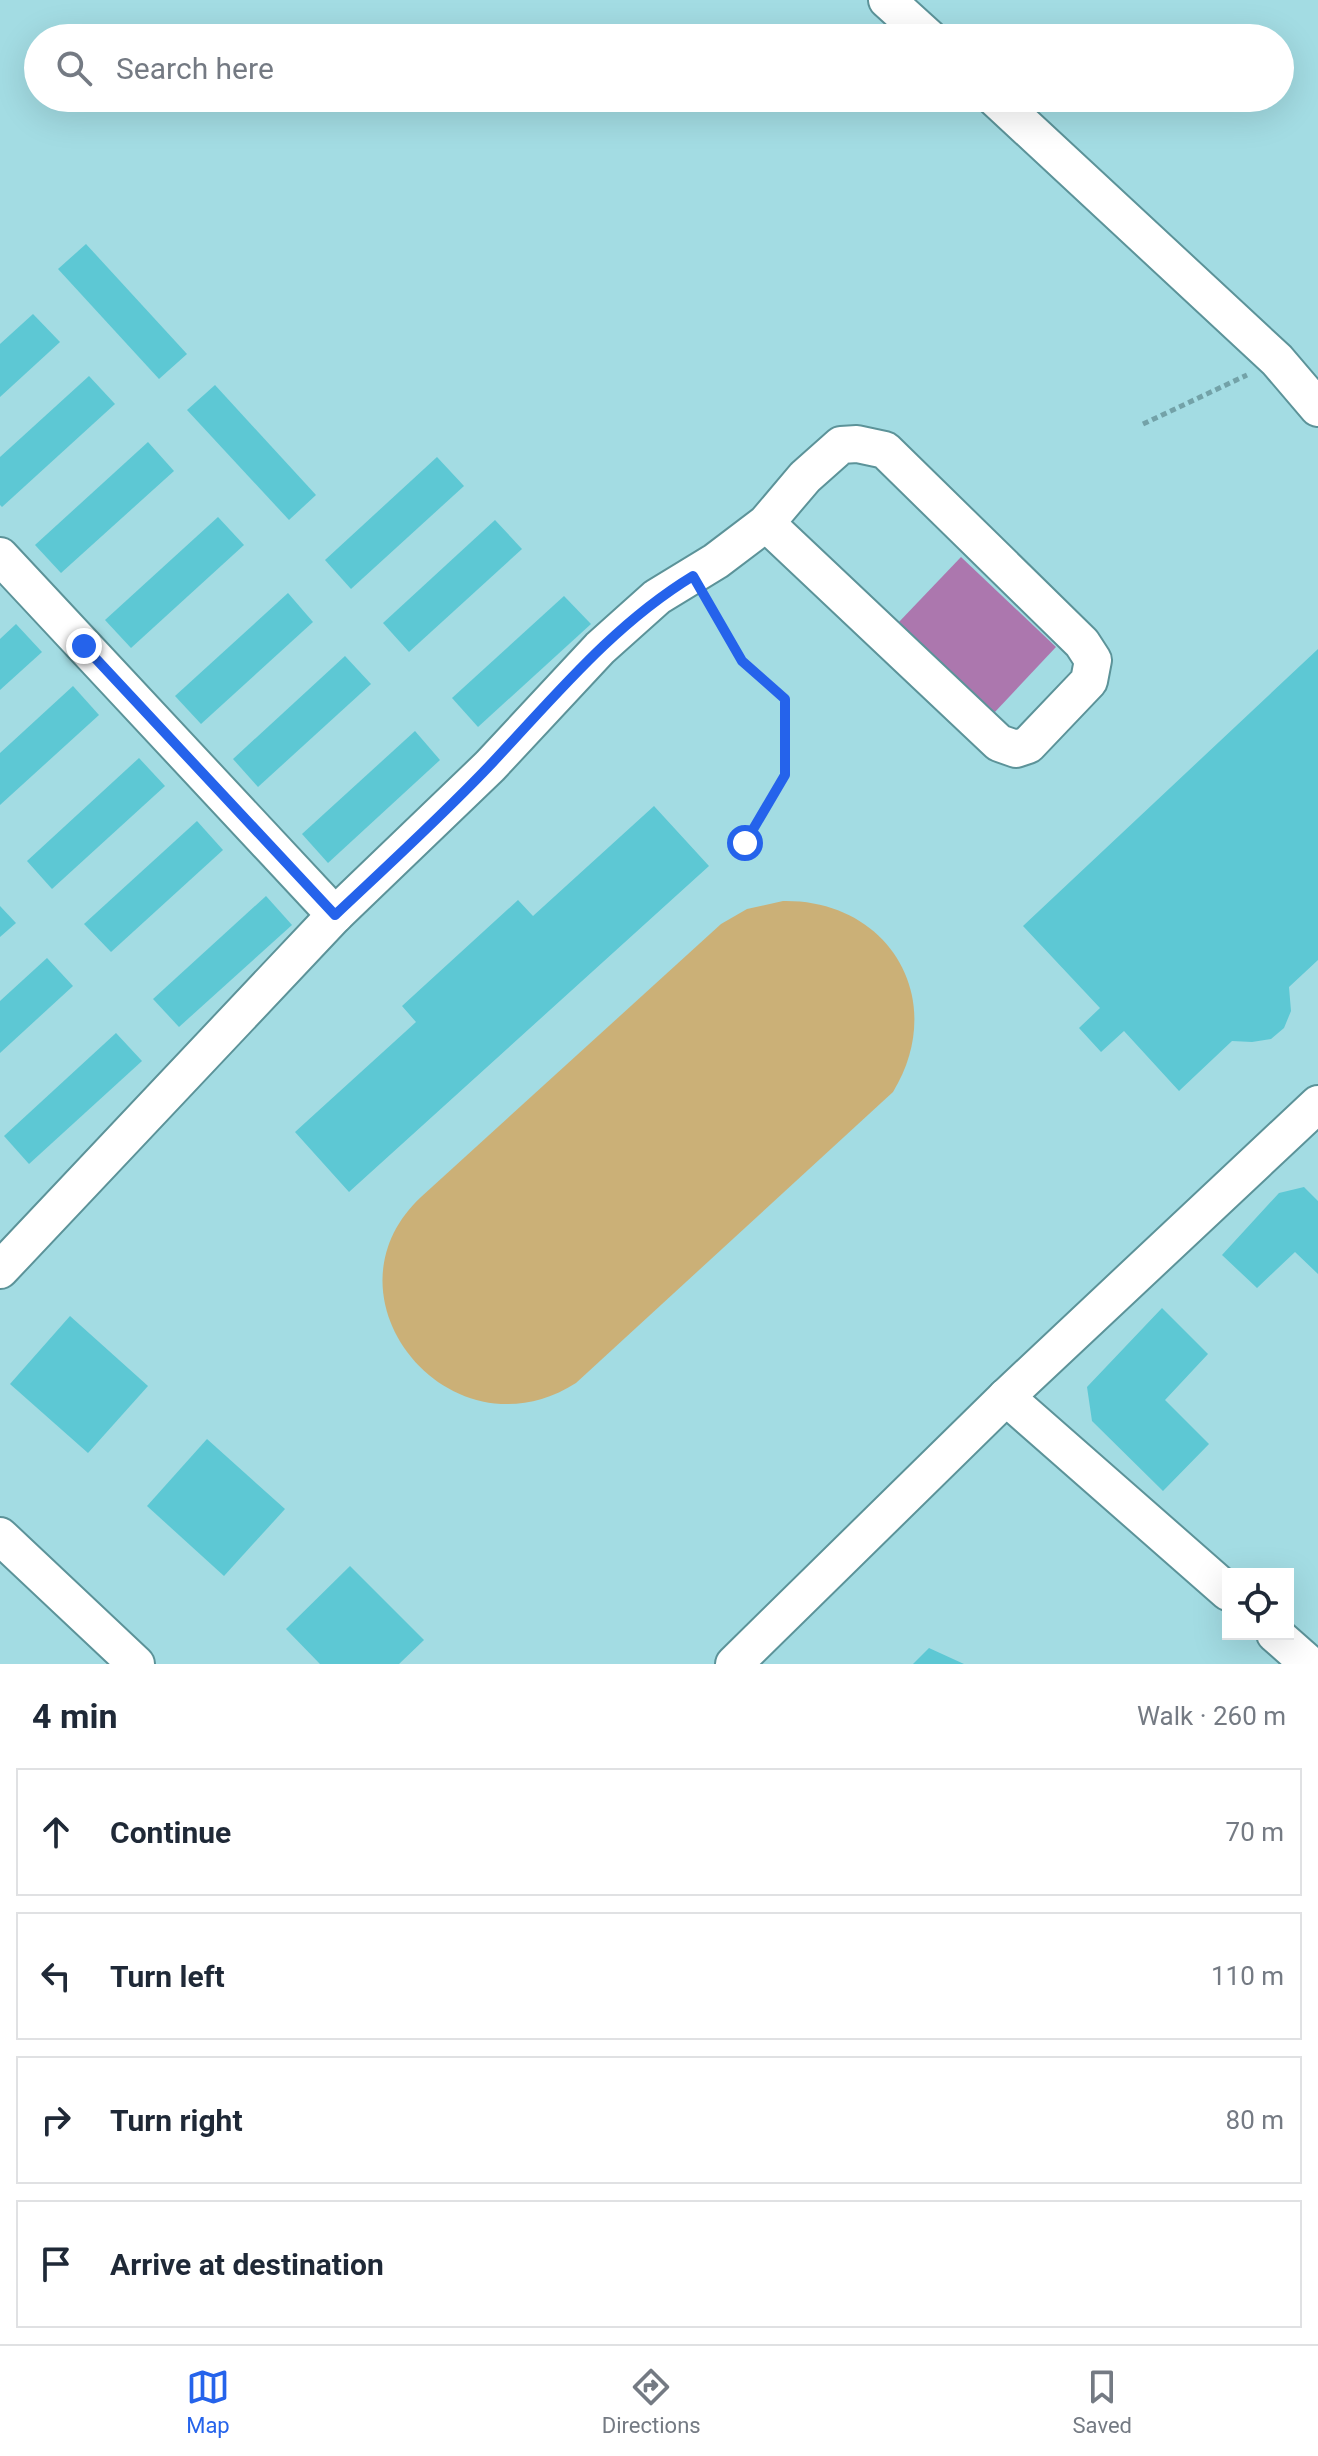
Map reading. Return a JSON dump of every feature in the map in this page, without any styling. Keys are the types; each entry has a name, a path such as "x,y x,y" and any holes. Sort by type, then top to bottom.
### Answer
{"street":[{"path":"887,0 914,24"},
{"path":"1010,112 1277,360 1318,408"},
{"path":"0,1270 335,915 490,766 600,648 657,597 693,576 766,523 805,477 841,445 857,444 885,450 1082,643 1093,660 1089,681 1028,745 1016,749 999,743 766,523"},
{"path":"0,556 335,915"},
{"path":"734,1664 1006,1397 1313,1118"},
{"path":"1006,1397 1222,1587"},
{"path":"0,1536 136,1664"},
{"path":"1282,1640 1309,1664"}],"path":[{"path":"1143,424 1277,360"},
{"path":"693,576 742,661 785,699 785,775 745,843"}],"shaded area":[{"path":"961,557 1056,647 994,713 898,623"},
{"path":"783,901 820,905 853,917 879,936 899,961 911,991 914,1023 909,1057 893,1092 576,1383 529,1402 484,1402 444,1386 412,1358 390,1321 382,1280 392,1237 421,1197 721,924 747,909"}],"building":[{"path":"86,244 187,354 159,379 58,269"},
{"path":"33,314 60,342 0,397 0,344"},
{"path":"89,376 115,404 2,507 0,457"},
{"path":"215,385 316,495 289,520 187,410"},
{"path":"148,442 174,471 61,573 35,545"},
{"path":"437,457 464,486 351,589 325,560"},
{"path":"218,517 244,545 131,648 105,620"},
{"path":"495,520 522,549 409,652 383,623"},
{"path":"288,593 313,622 201,724 175,696"},
{"path":"564,596 591,624 478,727 452,698"},
{"path":"16,624 42,652 0,690 0,639"},
{"path":"1318,649 1318,960 1289,987 1291,1011 1284,1028 1271,1039 1232,1041 1179,1091 1124,1031 1101,1052 1079,1028 1100,1008 1023,926"},
{"path":"345,656 371,684 258,787 233,759"},
{"path":"73,686 99,715 0,805 0,753"},
{"path":"415,731 440,760 328,863 302,834"},
{"path":"139,758 165,786 52,889 27,861"},
{"path":"654,806 709,866 349,1192 295,1132 416,1022 402,1006 518,900 533,916"},
{"path":"197,821 223,850 111,952 84,924"},
{"path":"266,896 292,925 179,1027 153,999"},
{"path":"0,906 16,923 0,937"},
{"path":"47,958 73,986 0,1053 0,1001"},
{"path":"116,1033 142,1061 29,1164 4,1136"},
{"path":"1304,1187 1318,1201 1318,1274 1295,1252 1257,1288 1222,1255 1279,1193"},
{"path":"1162,1308 1208,1354 1165,1400 1209,1444 1163,1491 1092,1421 1087,1387"},
{"path":"70,1316 148,1386 88,1453 10,1384"},
{"path":"207,1439 285,1509 224,1576 147,1506"},
{"path":"350,1566 424,1640 399,1664 320,1664 286,1629"},
{"path":"929,1648 964,1664 913,1664"}],"route":[{"path":"84,646 335,915 490,766 600,648 657,597 693,576 742,661 785,699 785,775 745,843"}]}
